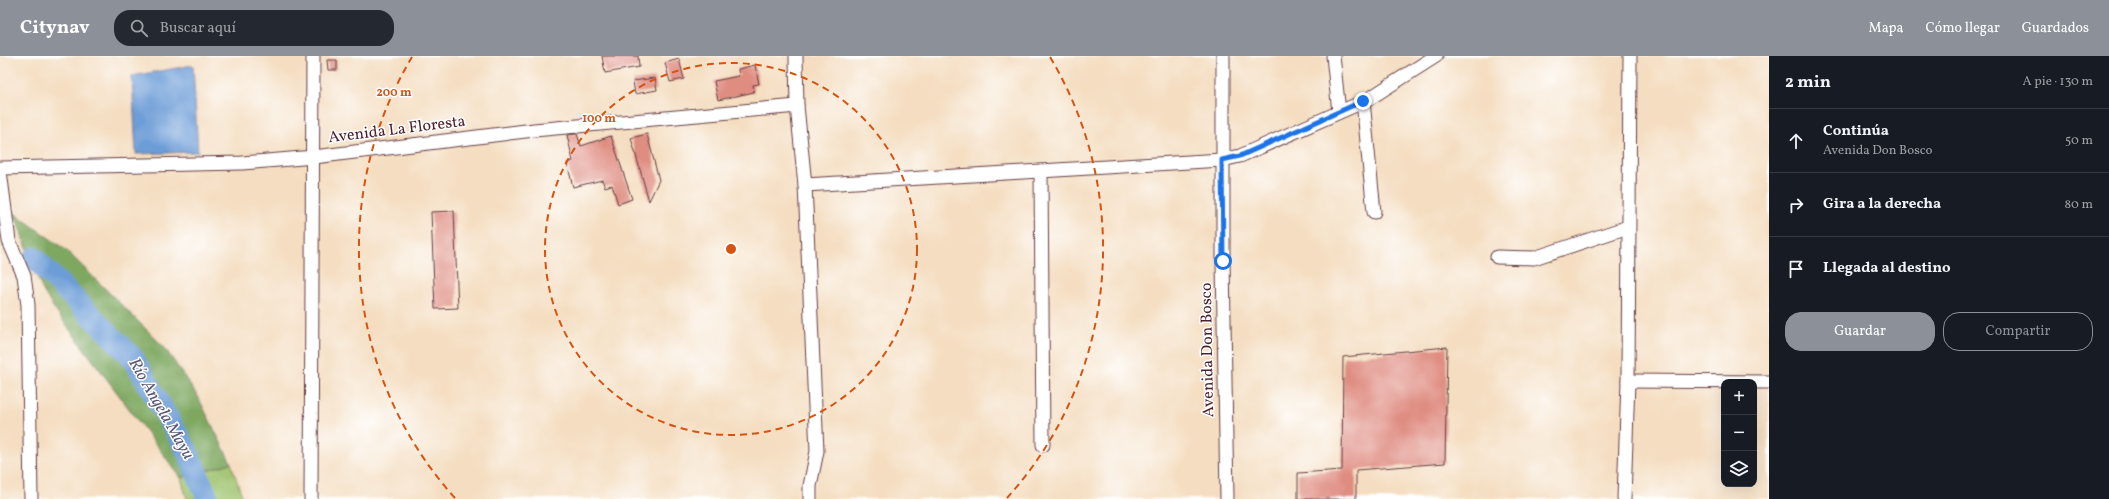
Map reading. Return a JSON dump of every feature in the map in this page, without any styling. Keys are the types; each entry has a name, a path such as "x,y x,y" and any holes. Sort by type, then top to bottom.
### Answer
{"street":[{"path":"311,499 314,157 313,56"},
{"path":"796,56 797,106 805,185 817,451 810,486 810,499"},
{"name":"Avenida Don Bosco","path":"1223,56 1222,160 1227,499"},
{"path":"1333,56 1339,112"},
{"path":"805,185 1222,160 1240,156 1363,101 1436,56"},
{"path":"1624,499 1628,381 1630,56"},
{"path":"1363,101 1374,212"},
{"name":"Avenida La Floresta","path":"0,169 242,164 314,157 534,130 797,106"},
{"path":"0,169 9,241 24,276 28,305 32,499"},
{"path":"1041,170 1043,445"},
{"path":"1497,257 1534,258 1628,227"},
{"path":"1628,381 1769,382"}],"green space":[{"path":"14,213 66,250 165,348 198,397 231,463 181,478 55,310 42,289"},
{"path":"231,463 243,499 187,499 181,478"}],"water":[{"path":"193,65 198,152 136,154 132,76"}],"building":[{"path":"602,56 638,56 639,67 605,73"},
{"path":"679,59 684,79 670,82 665,63"},
{"path":"327,60 337,60 337,70 328,70"},
{"path":"755,65 759,84 753,85 754,92 718,100 714,81 739,76 738,69"},
{"path":"655,78 657,90 635,94 633,81"},
{"path":"577,134 581,146 611,136 632,199 618,204 612,185 605,187 602,180 573,187 567,163 573,161 567,135"},
{"path":"647,134 659,180 649,201 631,138"},
{"path":"454,211 458,308 435,309 431,212"},
{"path":"1447,347 1445,463 1356,470 1356,499 1298,499 1298,473 1342,470 1343,357"}],"waterway":[{"name":"Río Angela Mayu","path":"34,258 133,358 187,451 208,499"}],"route":[{"path":"1223,261 1222,160 1240,156 1363,101"}]}
